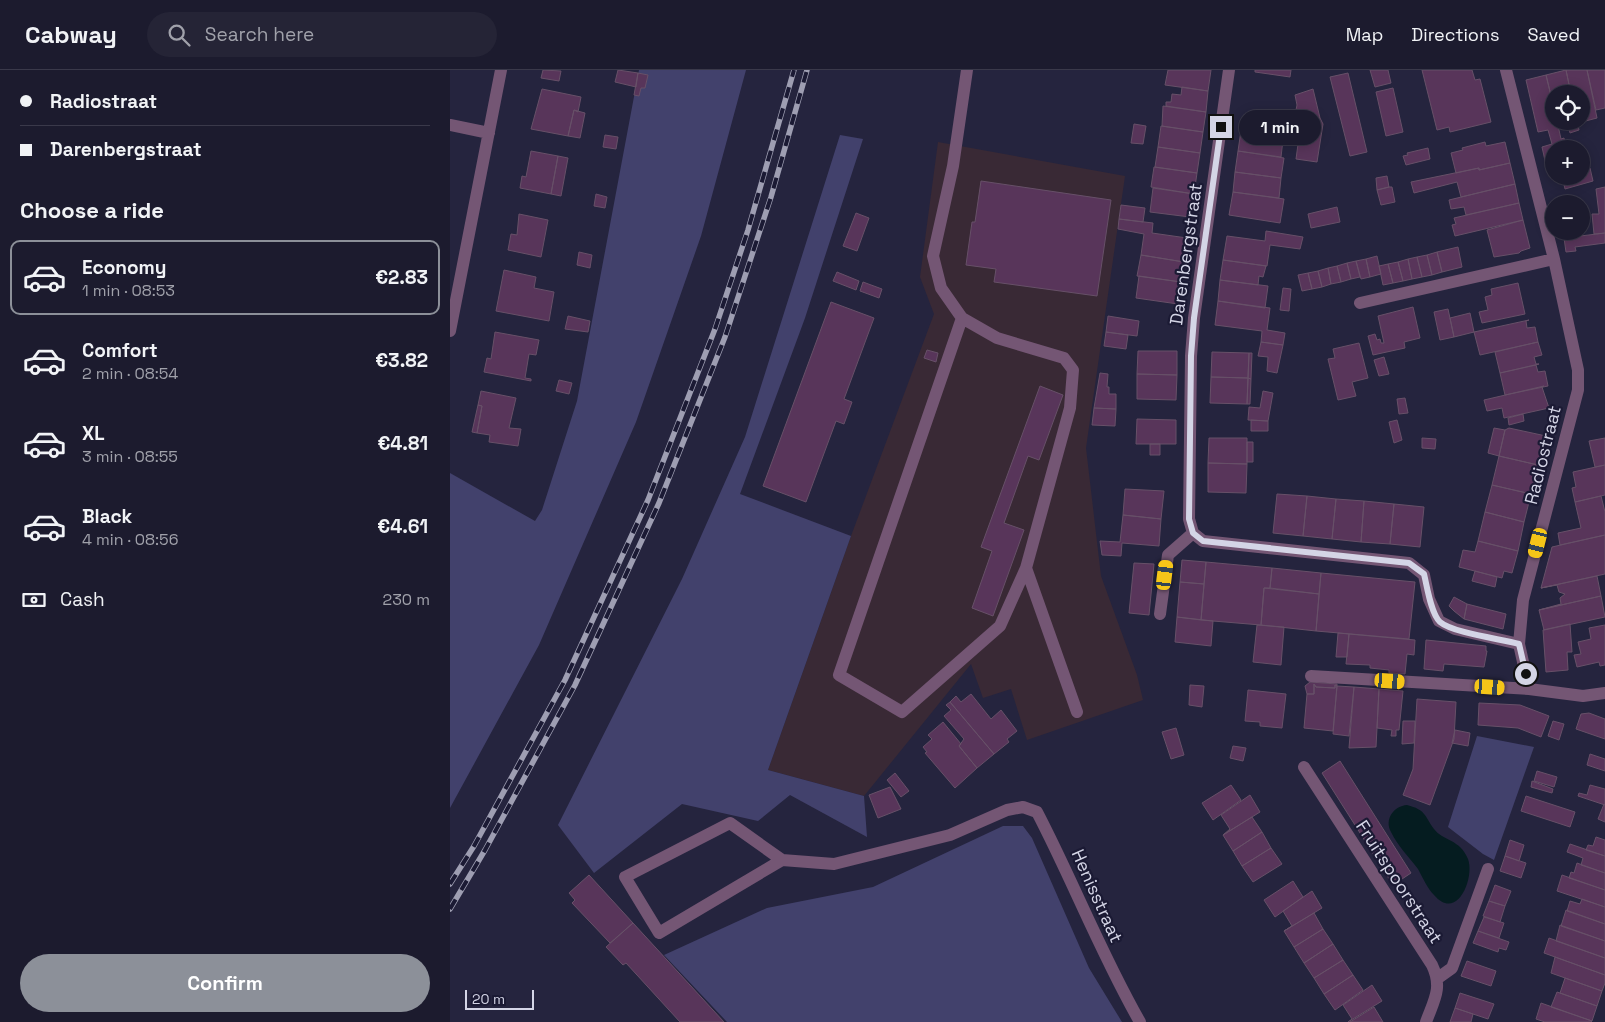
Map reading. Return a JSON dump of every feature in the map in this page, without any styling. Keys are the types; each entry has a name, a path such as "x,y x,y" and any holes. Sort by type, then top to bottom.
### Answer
{"street":[{"path":"450,331 501,70"},
{"path":"962,318 839,675 902,712 1000,626 1026,568 1070,408 1073,370 1064,358 997,338 962,318 941,288 933,256 953,166 967,70"},
{"name":"Darenbergstraat","path":"1193,533 1189,519 1191,356 1194,318 1229,70"},
{"name":"Radiostraat","path":"1506,70 1554,259 1578,370 1578,390 1523,600 1519,644 1529,689"},
{"path":"450,125 489,133"},
{"path":"1360,303 1554,259"},
{"path":"1160,614 1168,555 1193,533 1203,541 1409,563 1424,574 1429,599 1439,621 1455,629 1519,644"},
{"path":"1026,568 1077,712"},
{"path":"1311,676 1529,689 1583,696 1605,693"},
{"name":"Fruitspoorstraat","path":"1304,767 1432,965 1438,978"},
{"name":"Henisstraat","path":"782,860 834,864 950,834 1007,810 1023,807 1037,812 1057,849 1106,958 1140,1022"},
{"path":"730,823 782,860 659,932 625,877 730,823"},
{"path":"1426,1022 1437,993 1438,978 1452,968 1488,869"}],"shaded area":[{"path":"639,70 746,70 701,236 636,422 539,645 450,808 450,473 535,521 542,510 577,401"},
{"path":"840,135 863,139 805,318 740,494 851,536 768,770 864,796 867,837 790,795 758,821 682,804 594,873 558,825 682,579 745,437"},
{"path":"938,142 1125,176 1086,448 1101,576 1137,675 1143,700 1027,740 1011,689 983,698 971,664 864,796 768,770 851,536 934,314 920,277"},
{"path":"1477,736 1534,747 1494,860 1483,854 1448,827"},
{"path":"1407,805 1421,811 1438,833 1465,852 1468,859 1469,876 1462,894 1457,900 1450,903 1442,902 1434,895 1418,869 1394,837 1389,827 1390,818 1394,811"},
{"path":"1003,826 1023,826 1032,838 1089,968 1122,1022 727,1022 664,955 767,908 873,887"}],"building":[{"path":"543,70 561,71 559,81 541,78"},
{"path":"618,70 638,73 636,87 615,82"},
{"path":"1168,70 1211,70 1208,91 1165,85"},
{"path":"1255,70 1291,70 1290,77 1255,72"},
{"path":"1370,70 1388,70 1391,83 1375,87"},
{"path":"1422,70 1472,70 1475,80 1480,79 1491,122 1450,132 1449,127 1437,130"},
{"path":"1566,70 1569,85 1548,85 1546,75"},
{"path":"1566,70 1587,70 1597,118 1590,120 1590,85 1569,85"},
{"path":"1587,70 1605,70 1605,108 1596,110"},
{"path":"638,73 648,75 645,88 641,88 639,96 634,95"},
{"path":"1348,73 1367,152 1350,156 1330,77"},
{"path":"1546,75 1548,85 1545,85 1545,130 1548,130 1538,132 1526,80"},
{"path":"1182,87 1208,91 1206,112 1166,106 1166,102 1171,102 1172,94 1181,95"},
{"path":"1393,88 1403,132 1386,136 1376,92"},
{"path":"542,89 581,97 578,112 574,110 568,136 531,129"},
{"path":"1313,89 1320,118 1295,115 1297,105 1295,95"},
{"path":"1163,106 1206,112 1203,132 1162,126"},
{"path":"574,110 585,113 580,138 568,136"},
{"path":"1302,115 1320,118 1323,124 1317,162 1296,159"},
{"path":"1243,117 1285,123 1281,157 1238,151"},
{"path":"1134,124 1146,126 1143,144 1131,143"},
{"path":"1161,126 1203,132 1200,153 1158,147"},
{"path":"1548,130 1559,130 1561,139 1564,138 1564,140 1551,140"},
{"path":"605,135 618,137 616,149 603,147"},
{"path":"1485,142 1486,146 1505,142 1510,163 1456,173 1451,153"},
{"path":"1545,146 1545,160 1542,147"},
{"path":"1158,147 1200,153 1197,173 1155,167"},
{"path":"1428,148 1430,159 1406,165 1403,156 1408,155 1407,153"},
{"path":"531,151 558,156 551,194 520,188 522,176 526,177"},
{"path":"1238,151 1284,158 1281,178 1235,172"},
{"path":"558,156 568,158 561,196 551,194"},
{"path":"1510,163 1515,184 1461,197 1457,182 1414,193 1411,182 1479,168 1479,170"},
{"path":"1154,167 1197,173 1194,194 1151,187"},
{"path":"1590,168 1593,181 1590,182"},
{"path":"1235,172 1281,178 1279,198 1233,192"},
{"path":"1387,176 1389,187 1377,190 1376,178"},
{"path":"981,181 1111,200 1097,296 994,282 996,269 966,265 972,222 975,222"},
{"path":"1515,184 1519,203 1466,215 1464,207 1451,209 1449,200"},
{"path":"1564,185 1579,185 1565,189"},
{"path":"1392,187 1395,202 1381,205 1377,190"},
{"path":"1605,187 1605,233 1594,234 1592,214 1599,214 1596,189"},
{"path":"1153,188 1194,194 1190,217 1150,212"},
{"path":"1233,192 1284,199 1280,223 1229,215"},
{"path":"596,194 607,197 605,208 594,206"},
{"path":"1519,203 1523,220 1455,236 1452,225 1456,224 1454,218"},
{"path":"1121,205 1145,208 1143,222 1119,219"},
{"path":"1337,207 1340,222 1311,228 1308,214"},
{"path":"856,213 869,218 857,251 843,246"},
{"path":"519,214 548,220 541,257 508,250 511,234 517,235"},
{"path":"1119,219 1153,223 1152,233 1187,238 1184,262 1141,255 1144,234 1118,229"},
{"path":"1523,220 1530,248 1519,253 1494,257 1487,230"},
{"path":"1266,231 1303,237 1300,249 1270,245 1267,266 1223,260 1227,236 1265,241"},
{"path":"1605,233 1605,243 1575,247 1576,251 1566,252 1564,240 1590,240 1590,235"},
{"path":"1458,247 1462,267 1442,272 1437,252"},
{"path":"579,252 592,255 590,268 577,265"},
{"path":"1437,252 1442,272 1432,275 1427,255"},
{"path":"1141,255 1184,262 1181,282 1137,276"},
{"path":"1427,255 1432,275 1422,277 1417,257"},
{"path":"1377,256 1381,274 1370,277 1366,259"},
{"path":"1417,257 1422,277 1412,279 1408,259"},
{"path":"1366,259 1370,277 1361,279 1356,261"},
{"path":"1408,259 1412,279 1403,281 1398,262"},
{"path":"1223,260 1266,266 1263,277 1259,276 1258,285 1220,280"},
{"path":"1356,261 1360,277 1351,279 1347,263"},
{"path":"1398,262 1403,281 1393,283 1388,264"},
{"path":"1347,263 1351,279 1341,282 1337,266"},
{"path":"1388,264 1393,283 1383,285 1379,266"},
{"path":"1337,266 1341,282 1331,284 1328,268"},
{"path":"1328,268 1331,284 1322,287 1318,271"},
{"path":"504,270 536,277 534,288 554,292 549,321 496,311"},
{"path":"1318,271 1322,287 1312,289 1308,273"},
{"path":"837,272 859,281 856,290 833,281"},
{"path":"1308,273 1312,289 1302,291 1298,275"},
{"path":"1139,276 1181,282 1178,304 1136,298"},
{"path":"1220,280 1268,286 1265,308 1218,301"},
{"path":"863,282 882,289 879,298 860,291"},
{"path":"1518,283 1525,314 1482,323 1479,312 1488,310 1485,297 1492,295 1491,289"},
{"path":"1283,288 1291,289 1289,311 1280,310"},
{"path":"1218,301 1270,308 1267,330 1285,333 1283,345 1261,342 1262,331 1215,325"},
{"path":"831,302 874,318 844,399 852,402 844,424 836,421 806,502 763,486"},
{"path":"1413,307 1420,338 1404,342 1405,348 1373,355 1368,336 1375,334 1377,340 1380,339 1381,343 1384,343 1378,316"},
{"path":"1448,309 1454,337 1440,340 1434,312"},
{"path":"1470,313 1474,332 1454,337 1450,318"},
{"path":"568,316 590,321 588,332 565,329"},
{"path":"1108,316 1139,321 1137,336 1106,332"},
{"path":"1529,320 1526,321 1527,328 1535,327 1538,342 1480,355 1474,332"},
{"path":"495,332 539,340 536,355 529,354 525,378 531,379 531,381 484,372 487,358 491,359"},
{"path":"1106,332 1128,335 1126,349 1104,346"},
{"path":"1261,342 1283,345 1277,373 1267,371 1268,357 1258,356"},
{"path":"1538,342 1542,355 1534,357 1536,364 1539,364 1500,373 1495,352"},
{"path":"1359,343 1368,378 1352,382 1356,396 1338,400 1328,359 1335,358 1333,349"},
{"path":"927,350 938,353 936,362 924,358"},
{"path":"1138,351 1177,351 1177,375 1137,374"},
{"path":"1212,352 1249,353 1248,378 1211,377"},
{"path":"1249,353 1252,353 1251,379 1248,378"},
{"path":"1384,357 1389,374 1379,376 1374,360"},
{"path":"1536,365 1538,372 1545,371 1548,386 1505,395 1500,373"},
{"path":"1100,373 1108,374 1107,387 1109,387 1109,394 1116,394 1116,409 1094,408"},
{"path":"1137,374 1177,375 1176,400 1137,399"},
{"path":"1211,377 1248,378 1247,404 1210,403"},
{"path":"1248,378 1251,379 1250,404 1247,404"},
{"path":"559,380 572,383 569,394 556,391"},
{"path":"1040,386 1063,395 1039,460 1028,456 1004,523 1024,530 993,616 972,608 992,551 981,547"},
{"path":"1544,386 1542,387 1549,408 1504,418 1502,408 1487,411 1484,400"},
{"path":"481,391 516,398 509,428 521,429 518,446 489,442 490,435 477,433 482,406 478,405"},
{"path":"1263,391 1273,393 1268,421 1248,420 1249,407 1260,408"},
{"path":"1405,398 1408,413 1399,414 1397,399"},
{"path":"478,405 482,406 477,433 472,432"},
{"path":"1094,408 1116,409 1115,426 1092,425"},
{"path":"1523,414 1524,421 1509,425 1508,418"},
{"path":"1137,419 1176,420 1176,444 1136,444"},
{"path":"1251,420 1268,421 1268,431 1251,431"},
{"path":"1397,420 1402,440 1394,443 1389,422"},
{"path":"1494,428 1505,430 1499,456 1488,453"},
{"path":"1509,428 1546,436 1538,465 1499,456 1505,430"},
{"path":"1209,438 1247,438 1247,464 1208,463"},
{"path":"1422,438 1436,439 1435,449 1422,448"},
{"path":"1605,438 1605,465 1595,467 1589,441"},
{"path":"1247,442 1253,442 1253,462 1247,462"},
{"path":"1150,444 1160,444 1160,455 1150,455"},
{"path":"1499,456 1538,465 1531,494 1492,485"},
{"path":"1208,463 1247,464 1246,493 1208,492"},
{"path":"1605,465 1605,495 1575,502 1572,488 1576,487 1573,472"},
{"path":"1492,485 1531,494 1524,522 1485,512"},
{"path":"1125,489 1164,491 1161,519 1123,515"},
{"path":"1277,494 1307,496 1303,536 1273,533"},
{"path":"1307,496 1336,499 1332,539 1303,536"},
{"path":"1601,496 1605,512 1605,535 1560,545 1558,533 1581,528 1575,502"},
{"path":"1336,499 1364,501 1361,542 1332,539"},
{"path":"1364,501 1394,504 1390,544 1361,542"},
{"path":"1394,504 1424,507 1420,547 1390,544"},
{"path":"1485,512 1524,522 1518,551 1478,541"},
{"path":"1123,515 1161,519 1159,546 1122,543 1121,556 1102,555 1100,541 1120,542"},
{"path":"1605,535 1605,574 1541,588 1552,547"},
{"path":"1478,541 1518,551 1512,573 1504,571 1502,578 1459,567 1463,550 1475,552"},
{"path":"1182,560 1206,562 1204,584 1180,582"},
{"path":"1206,562 1272,568 1270,588 1264,588 1261,625 1201,620"},
{"path":"1134,563 1154,564 1149,615 1129,613"},
{"path":"1272,568 1321,573 1319,594 1270,588"},
{"path":"1475,571 1497,577 1495,587 1472,581"},
{"path":"1321,573 1415,582 1409,639 1316,631"},
{"path":"1597,576 1601,596 1539,610 1561,604 1560,598 1565,594 1559,592 1557,585 1541,588"},
{"path":"1180,582 1204,584 1201,620 1177,617"},
{"path":"1264,588 1319,594 1316,631 1261,625"},
{"path":"1601,596 1605,617 1544,630 1539,610"},
{"path":"1454,597 1467,604 1464,619 1449,606"},
{"path":"1467,604 1506,614 1503,629 1464,619"},
{"path":"1177,617 1213,621 1211,646 1175,642"},
{"path":"1570,624 1572,652 1567,652 1568,670 1546,672 1543,630"},
{"path":"1257,625 1284,627 1281,665 1253,662"},
{"path":"1605,625 1605,665 1600,666 1599,662 1577,667 1574,655 1581,654 1578,642 1591,639 1589,628"},
{"path":"1338,633 1349,634 1347,657 1336,657"},
{"path":"1349,634 1415,640 1414,655 1407,654 1405,674 1389,673 1389,670 1370,668 1370,665 1346,664"},
{"path":"1426,640 1486,646 1484,667 1444,664 1443,671 1424,669"},
{"path":"1310,682 1337,684 1337,686 1335,685 1335,688 1316,687 1314,684 1314,694 1307,694 1305,686"},
{"path":"1314,684 1316,687 1335,688 1335,685 1337,686 1333,731 1304,728 1307,694 1314,694"},
{"path":"1190,685 1204,686 1202,707 1189,705"},
{"path":"1337,686 1354,687 1349,736 1333,734"},
{"path":"1354,687 1379,689 1376,747 1349,748"},
{"path":"1379,689 1403,691 1399,730 1396,730 1396,736 1391,736 1392,730 1377,728"},
{"path":"1248,690 1286,694 1282,728 1260,726 1260,722 1245,721"},
{"path":"971,694 991,719 1001,710 1017,731 1007,739 1009,742 994,754 950,702 956,696 961,702"},
{"path":"1417,699 1456,702 1454,739 1430,805 1403,795 1413,769"},
{"path":"950,702 994,754 977,768 959,746 964,739 944,716 951,710 946,705"},
{"path":"1479,703 1520,705 1549,716 1541,737 1518,728 1478,725"},
{"path":"1589,713 1605,719 1605,739 1576,729 1581,714"},
{"path":"1403,721 1415,721 1414,743 1402,744"},
{"path":"1553,721 1564,724 1559,740 1548,736"},
{"path":"943,722 977,768 955,788 925,753 927,752 923,747 932,739 928,735"},
{"path":"1176,728 1184,755 1171,759 1162,732"},
{"path":"1455,730 1470,733 1468,746 1452,743"},
{"path":"1233,746 1246,748 1243,761 1230,758"},
{"path":"1590,754 1605,759 1605,771 1587,765"},
{"path":"1340,761 1411,873 1393,885 1322,773"},
{"path":"1537,771 1557,777 1554,787 1534,781"},
{"path":"895,773 909,791 901,797 887,780"},
{"path":"1532,781 1553,789 1552,793 1531,787"},
{"path":"1231,785 1241,800 1213,820 1202,803"},
{"path":"1590,785 1605,789 1605,805 1578,796 1579,793 1587,795"},
{"path":"890,787 901,809 878,818 869,795"},
{"path":"1250,795 1260,812 1223,835 1230,829 1221,815"},
{"path":"1526,796 1575,812 1570,827 1521,811"},
{"path":"1605,805 1605,822 1598,819"},
{"path":"1252,817 1262,832 1233,851 1223,835"},
{"path":"1262,832 1271,848 1242,866 1233,851"},
{"path":"1596,837 1605,840 1605,856 1586,850 1588,845 1593,846"},
{"path":"1510,840 1524,845 1519,861 1505,856"},
{"path":"1570,844 1605,856 1605,873 1581,865 1583,858 1567,852"},
{"path":"1271,848 1282,864 1253,882 1242,866"},
{"path":"1505,856 1526,863 1521,878 1500,871"},
{"path":"1577,863 1605,873 1605,890 1569,878 1571,872 1574,873"},
{"path":"589,875 633,923 610,943 572,903 575,900 569,893"},
{"path":"1562,875 1605,890 1605,907 1557,891"},
{"path":"1293,881 1303,897 1275,917 1264,900"},
{"path":"1495,885 1511,891 1505,906 1489,901"},
{"path":"1312,891 1322,908 1284,931 1292,926 1283,911"},
{"path":"1582,899 1605,907 1605,924 1567,911 1570,901 1580,904"},
{"path":"1489,901 1505,906 1500,922 1483,916"},
{"path":"1566,910 1605,924 1605,941 1561,926"},
{"path":"1314,913 1323,929 1294,947 1284,931"},
{"path":"1484,917 1504,923 1499,938 1478,931"},
{"path":"633,923 724,1022 680,1022 626,963 623,965 606,947"},
{"path":"1560,925 1605,941 1605,958 1556,941"},
{"path":"1323,929 1333,944 1304,963 1294,947"},
{"path":"1478,931 1509,942 1506,950 1499,948 1498,952 1473,943"},
{"path":"1549,938 1605,958 1605,975 1544,953"},
{"path":"1333,944 1343,960 1314,978 1304,963"},
{"path":"1555,957 1605,975 1602,991 1551,973"},
{"path":"1343,960 1353,975 1324,994 1314,978"},
{"path":"1467,961 1496,971 1491,986 1461,976"},
{"path":"1353,975 1363,990 1335,1010 1324,994"},
{"path":"1565,978 1602,991 1597,1006 1560,993"},
{"path":"1372,985 1382,1001 1348,1022 1352,1019 1343,1005"},
{"path":"1557,992 1597,1006 1592,1021 1551,1007"},
{"path":"1460,993 1494,1004 1488,1019 1455,1008"},
{"path":"1541,1003 1592,1021 1545,1022 1536,1019"},
{"path":"1374,1007 1383,1022 1350,1022"},
{"path":"1455,1008 1473,1014 1471,1022 1450,1022"}],"railway":[{"path":"450,884 474,846 565,680 648,500 715,329 748,230 794,70"},
{"path":"450,909 485,850 575,685 659,503 725,337 771,197 807,70"}],"route":[{"path":"1221,127 1194,318 1191,356 1189,519 1193,533 1203,541 1409,563 1424,574 1429,599 1439,621 1455,629 1519,644 1526,674"}]}
